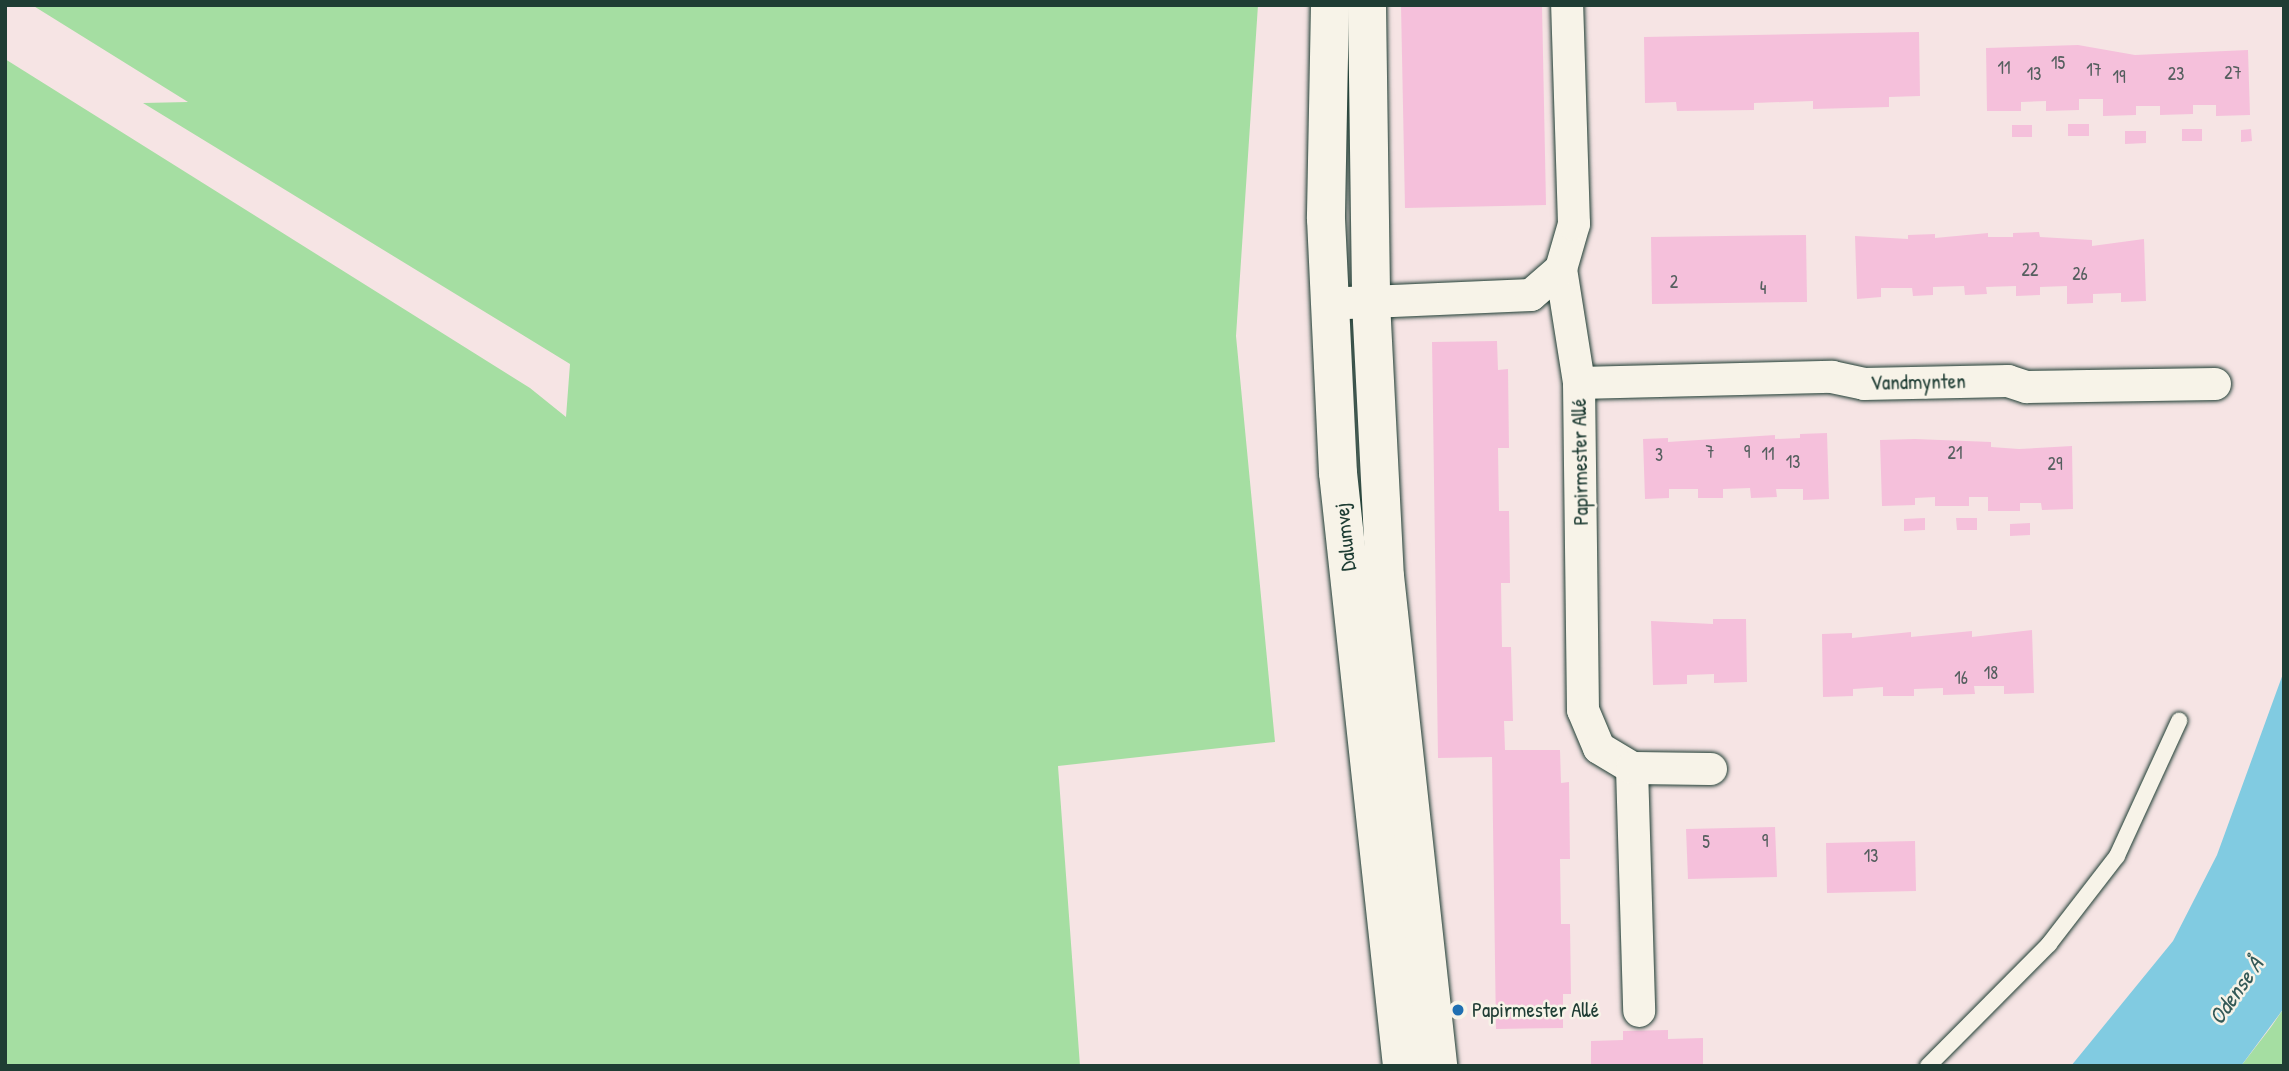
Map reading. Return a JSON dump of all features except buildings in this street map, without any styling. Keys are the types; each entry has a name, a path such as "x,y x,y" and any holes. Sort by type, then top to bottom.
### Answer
{"street":[{"name":"Dalumvej","path":"1330,5 1328,303 1338,473 1402,1066"},
{"name":"Dalumvej","path":"1367,5 1371,302 1385,576 1437,1066"},
{"name":"Papirmester Allé","path":"1567,5 1574,223 1560,270 1579,383 1583,710 1599,748 1632,768"},
{"path":"1328,303 1531,295 1560,270"},
{"name":"Vandmynten","path":"1579,383 1832,377 1864,384 2008,381 2027,387 2215,384"},
{"path":"1639,1011 1632,768 1711,769"}],"lane":[{"path":"1928,1066 2049,944 2117,856 2179,721"}],"green space":[{"path":"32,5 1258,5 1236,336 1275,742 1058,766 1080,1066 5,1066 5,59 530,388 566,417 570,364 143,103 188,102"},
{"path":"2284,1008 2284,1066 2241,1066 2271,1027"}],"water":[{"name":"Odense Å","path":"2284,671 2284,1008 2241,1066 2071,1066 2173,941 2217,855"}],"place":[{"name":"Papirmester Allé","path":"1458,1010"}]}
